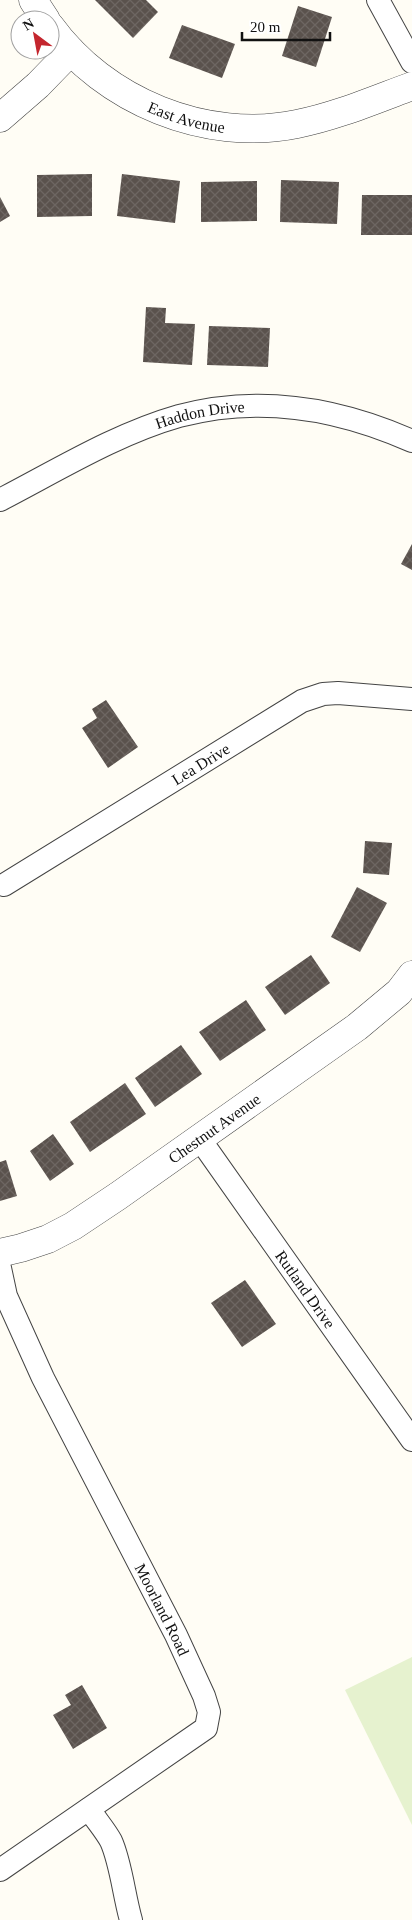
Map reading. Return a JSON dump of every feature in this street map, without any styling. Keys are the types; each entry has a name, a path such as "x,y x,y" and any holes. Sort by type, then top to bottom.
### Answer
{"street":[{"path":"378,0 412,62"},
{"name":"East Avenue","path":"60,38 71,51 102,78 132,98 171,115 204,124 252,128 295,124 338,114 412,86"},
{"path":"0,118 38,85 71,51"},
{"name":"Haddon Drive","path":"0,500 124,437 178,416 226,408 254,406 301,408 330,413 412,441"},
{"name":"Lea Drive","path":"4,885 302,701 323,694 338,693 412,699"},
{"name":"Chestnut Avenue","path":"0,1253 48,1239 73,1226 357,1028 399,992 411,978"},
{"name":"Rutland Drive","path":"200,1138 412,1440"},
{"name":"Moorland Road","path":"0,1268 6,1296 43,1378 176,1635 204,1696 209,1712 206,1728 0,1870"},
{"path":"89,1809 110,1840 116,1856 124,1897 131,1920"}],"green space":[{"path":"412,1657 412,1825 345,1690"}],"building":[{"path":"95,0 146,0 158,12 133,38"},
{"path":"298,6 332,17 316,67 282,56"},
{"path":"182,25 235,44 222,78 169,58"},
{"path":"92,174 92,216 37,217 37,175"},
{"path":"122,174 180,181 175,223 117,216"},
{"path":"281,180 339,182 337,224 280,222"},
{"path":"257,181 257,221 201,222 201,182"},
{"path":"362,195 412,195 412,235 361,235"},
{"path":"0,197 10,216 0,222"},
{"path":"146,307 166,308 165,323 195,324 192,365 143,362"},
{"path":"209,326 270,328 268,367 207,365"},
{"path":"412,544 412,570 401,564"},
{"path":"106,700 138,747 108,768 82,728 97,718 92,709"},
{"path":"365,841 392,843 389,875 363,873"},
{"path":"357,887 387,903 360,952 331,937"},
{"path":"311,955 330,983 285,1015 265,987"},
{"path":"246,1000 266,1030 220,1061 199,1032"},
{"path":"181,1045 202,1074 155,1107 135,1078"},
{"path":"125,1083 146,1114 90,1152 70,1122"},
{"path":"53,1134 74,1164 50,1181 30,1151"},
{"path":"6,1160 17,1196 0,1201 0,1162"},
{"path":"245,1280 276,1324 242,1347 211,1303"},
{"path":"82,1685 107,1728 73,1749 53,1715 71,1705 65,1695"}]}
